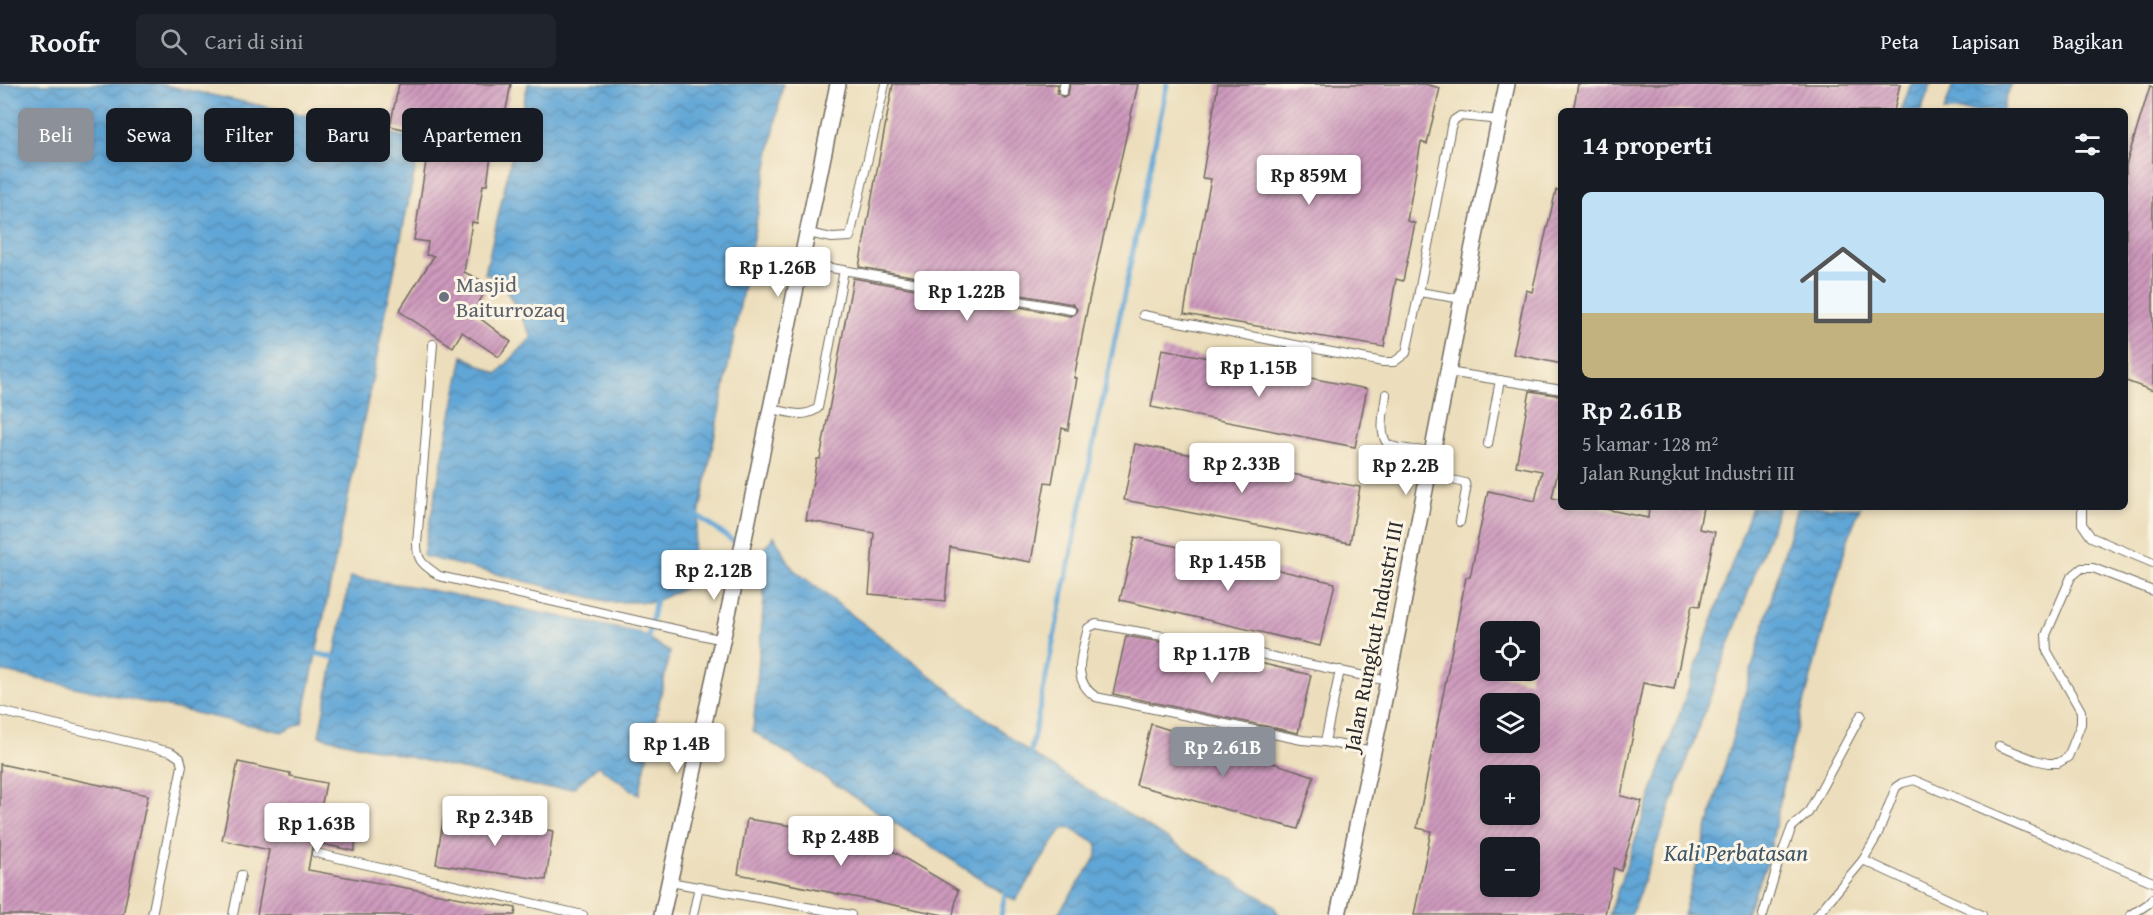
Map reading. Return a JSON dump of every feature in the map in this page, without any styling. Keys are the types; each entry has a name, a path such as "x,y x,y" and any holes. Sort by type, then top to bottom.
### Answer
{"street":[{"path":"662,915 723,640 838,84"},
{"name":"Jalan Rungkut Industri III","path":"1338,915 1388,681 1427,474 1507,84"}],"lane":[{"path":"808,233 832,238 850,237 885,84"},
{"path":"1143,315 1383,362 1394,362 1406,353 1454,120 1460,116 1500,120"},
{"path":"802,262 1071,310"},
{"path":"771,409 811,414 818,408 844,270"},
{"path":"1419,292 1462,299"},
{"path":"434,344 417,555 421,563 439,576 723,640"},
{"path":"1448,372 1558,389"},
{"path":"1488,444 1500,380"},
{"path":"1386,394 1382,431 1384,440 1390,446 1432,452"},
{"path":"1427,474 1465,483 1466,490 1460,522"},
{"path":"2082,510 2082,524 2091,537 2153,563"},
{"path":"2000,746 2048,763 2058,763 2068,757 2081,724 2081,711 2047,651 2046,635 2071,577 2082,568 2093,568 2153,591"},
{"path":"1373,751 1302,740 1096,697 1085,690 1079,677 1083,649 1088,628 1096,624 1388,681"},
{"path":"1325,742 1340,670"},
{"path":"0,711 171,752 180,758 182,766 152,915"},
{"path":"1763,915 1777,867 1792,828 1808,813 1861,715"},
{"path":"1817,915 1863,860 1877,836 1896,788 1902,783 1914,780 2153,882"},
{"path":"316,853 583,915"},
{"path":"1863,860 1982,915"},
{"path":"232,915 241,875"},
{"path":"669,882 851,915"},
{"path":"693,915 699,886"},
{"path":"2132,915 2153,898"}],"water":[{"path":"0,84 160,84 272,108 204,108 204,162 294,162 294,113 306,115 306,162 390,162 390,133 402,136 402,162 417,162 302,723 283,732 0,671"},
{"path":"528,84 783,84 685,588 653,602 610,602 423,556 463,356 497,374 532,337 500,279 485,274 510,162 543,162 543,108 523,108"},
{"path":"1911,84 1931,84 1922,108 1902,108"},
{"path":"1953,84 2011,84 2003,108 1945,108"},
{"name":"Kali Perbatasan","path":"1751,510 1778,510 1631,915 1609,915"},
{"name":"Kali Perbatasan","path":"1796,510 1859,510 1847,542 1787,767 1768,861 1745,915 1683,915"},
{"path":"774,536 793,569 1030,753 1273,905 1279,915 1057,915 1097,856 1097,844 1069,827 1061,830 1015,901 753,731 764,599 761,552"},
{"path":"350,577 416,587 640,633 670,652 639,795 598,766 573,788 543,788 319,736"}],"building":[{"path":"399,84 511,84 506,108 402,108 402,129 390,126"},
{"path":"893,84 1058,84 1057,93 1063,97 1068,94 1070,84 1138,84 1089,300 1074,378 1077,378 1068,430 1062,428 1052,483 1045,482 1031,562 950,547 945,601 869,594 874,533 806,520 817,459 820,459 853,278 1070,316 1075,314 1077,309 1072,304 859,267"},
{"path":"1218,84 1425,84 1440,88 1427,144 1421,142 1407,221 1415,223 1403,281 1396,279 1384,347 1184,314 1211,179 1202,178"},
{"path":"1578,84 1900,84 1895,108 1574,108"},
{"path":"2150,86 2153,87 2153,391 2128,382 2128,158"},
{"path":"426,162 490,162 487,185 483,185 477,223 472,222 464,272 489,284 473,313 511,342 499,357 462,332 453,347 399,311 434,256 426,255 428,242 414,240"},
{"path":"1556,190 1558,190 1558,363 1513,354 1526,290 1532,292"},
{"path":"1162,349 1367,389 1355,447 1151,407"},
{"path":"1530,391 1558,395 1558,470 1552,498 1558,499 1558,510 1610,510 1648,518 1649,510 1702,510 1699,529 1715,532 1700,606 1692,605 1674,689 1643,683 1621,796 1642,801 1621,871 1614,868 1605,915 1414,915 1431,831 1417,828 1466,577 1470,577 1488,491 1535,501 1542,471 1516,466"},
{"path":"1135,444 1360,487 1350,543 1124,500"},
{"path":"1135,537 1335,583 1320,646 1120,600"},
{"path":"1126,636 1186,646 1311,675 1298,733 1113,694"},
{"path":"1151,724 1314,776 1298,829 1136,785"},
{"path":"238,762 326,783 319,818 359,826 354,851 313,842 308,870 516,908 515,915 257,915 269,850 222,840"},
{"path":"0,764 148,795 123,915 0,915"},
{"path":"444,814 553,831 546,880 436,864"},
{"path":"747,819 871,838 958,890 953,915 738,874"}],"waterway":[{"path":"1029,760 1167,84"},
{"path":"695,514 765,564"},
{"path":"647,643 657,594"},
{"path":"311,652 340,659"},
{"path":"1001,915 1006,890"}],"place":[{"name":"Masjid Baiturrozaq","path":"444,297"}]}
